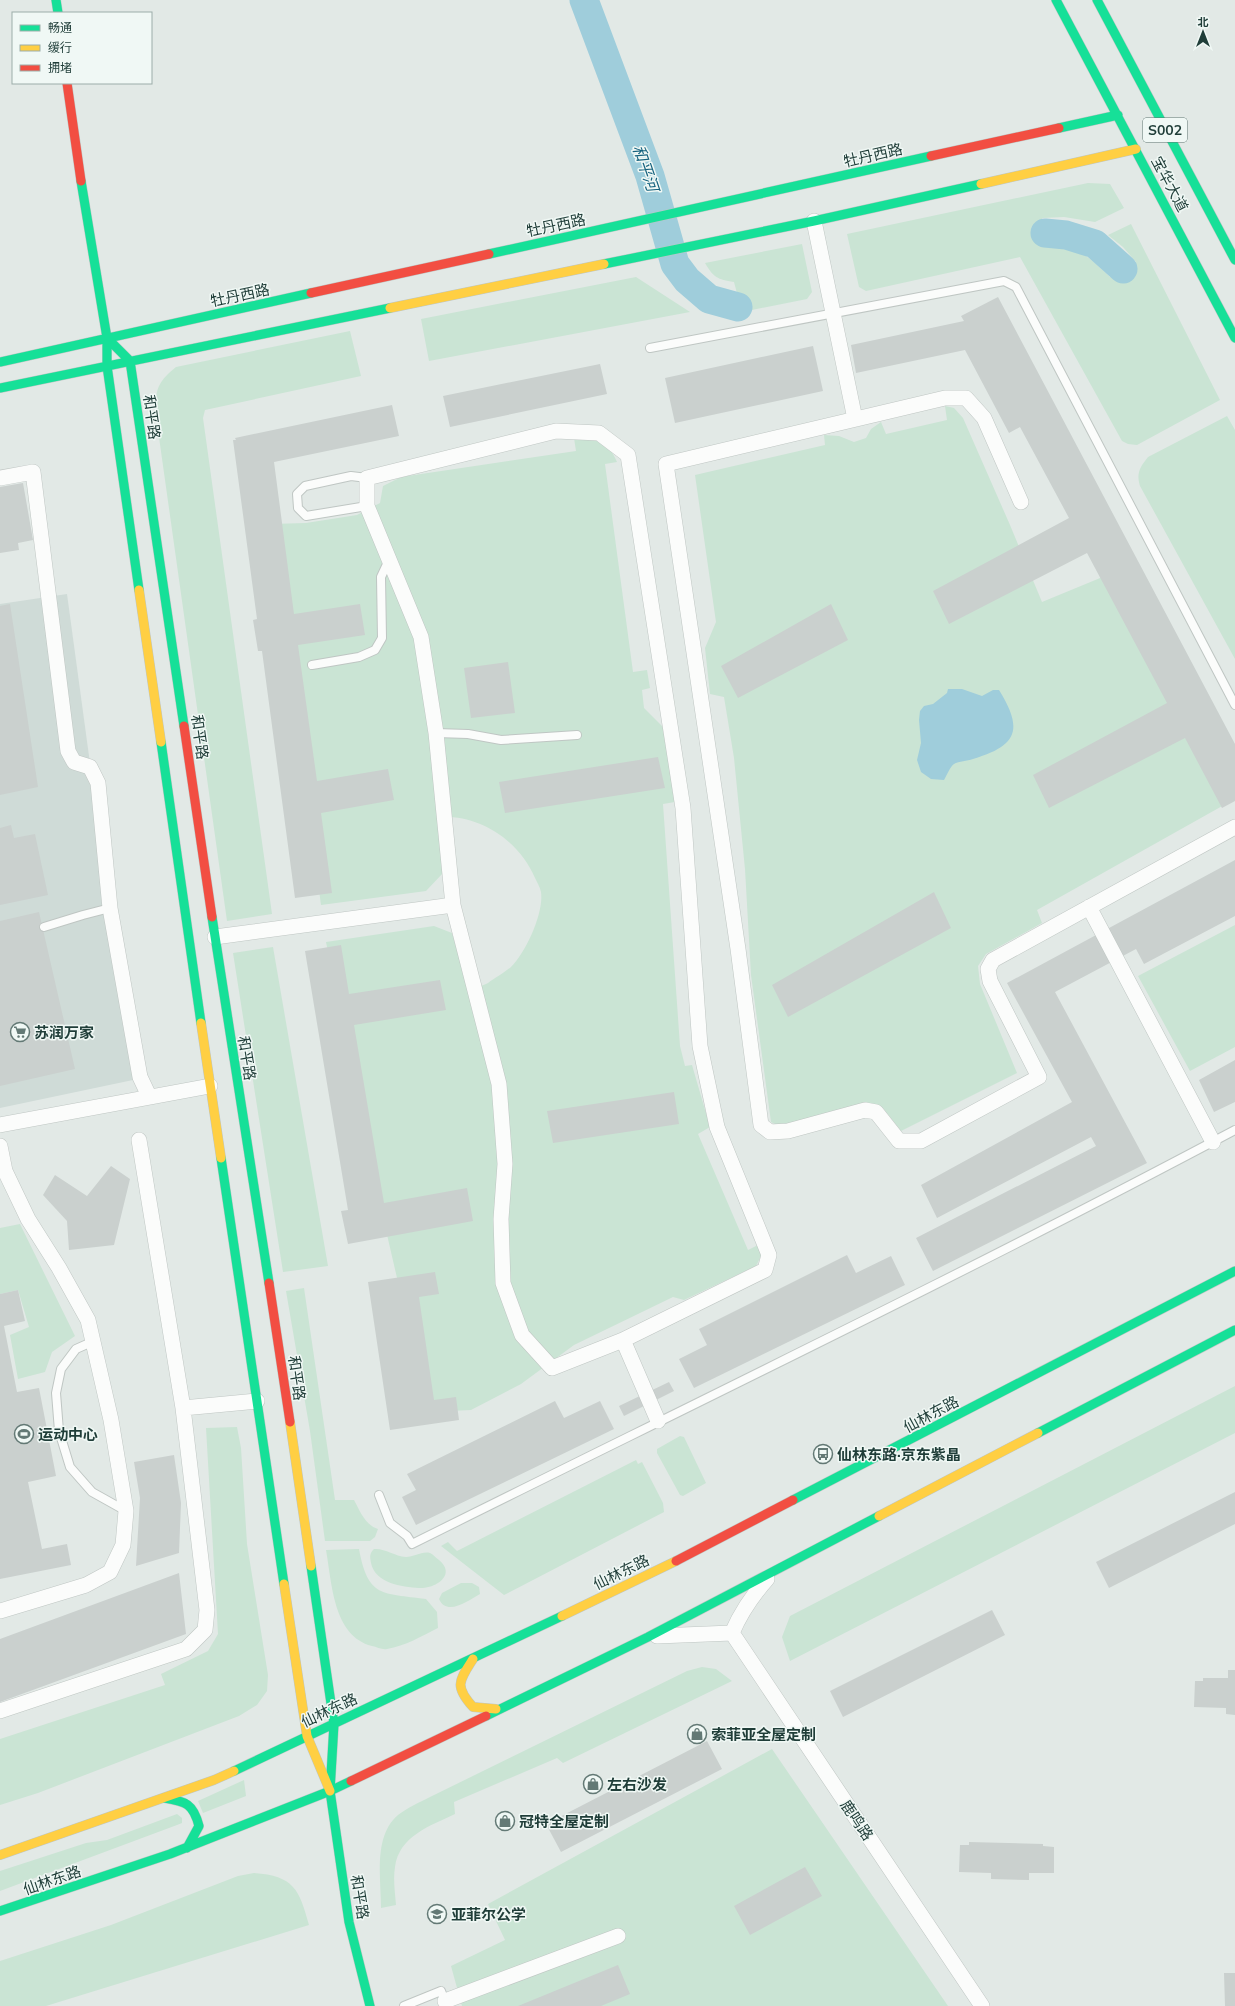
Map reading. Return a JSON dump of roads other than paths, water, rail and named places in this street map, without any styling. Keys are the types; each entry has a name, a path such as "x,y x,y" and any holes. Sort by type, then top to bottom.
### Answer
{"street":[{"path":"56,0 58,12"},
{"name":"宝华大道","path":"1056,0 1235,338"},
{"name":"宝华大道","path":"1097,0 1235,260"},
{"name":"和平路","path":"67,84 80,178 107,338 107,366 210,1086 307,1736 330,1791"},
{"name":"牡丹西路","path":"0,362 1118,115"},
{"path":"0,388 814,221 1136,149"},
{"path":"814,221 855,419"},
{"path":"107,338 130,361"},
{"name":"和平路","path":"130,361 215,937 278,1340 334,1724 330,1791 349,1922 370,2006"},
{"path":"1021,502 984,418 966,398 945,398 666,464 737,941 761,1125 770,1132 788,1131 865,1110 876,1112 899,1141 920,1141 1039,1077 990,981 988,969 993,960 1235,827"},
{"path":"556,431 599,433 628,455 683,808 700,1046 717,1127 769,1255 765,1270 622,1340 552,1368 522,1335 503,1282 502,1219 505,1164 499,1084 452,905 436,733 421,637 368,506 367,478 556,431"},
{"path":"0,478 33,472 68,751 74,762 90,767 98,782 110,908 140,1077 150,1096"},
{"path":"215,937 452,905"},
{"path":"1089,907 1213,1142"},
{"path":"0,1125 210,1086"},
{"path":"0,1710 186,1649 205,1630 207,1610 183,1408 139,1140"},
{"path":"0,1146 5,1171 28,1218 59,1268 88,1320 111,1420 126,1511 123,1545 110,1572 86,1585 0,1611"},
{"name":"仙林东路","path":"0,1855 214,1780 473,1659 670,1564 1235,1271"},
{"name":"仙林东路","path":"0,1911 186,1848 330,1791 648,1636 1235,1330"},
{"path":"622,1340 658,1421"},
{"path":"183,1408 257,1400"},
{"path":"648,1636 732,1633 739,1616 751,1597 774,1571"},
{"name":"鹿鸣路","path":"732,1633 982,2006"},
{"path":"473,1659 460,1680 462,1695 473,1707 496,1709"},
{"path":"164,1798 185,1802 196,1811 199,1826 186,1848"},
{"path":"444,2000 618,1936"}],"lane":[{"path":"650,348 1004,281 1016,287 1235,705"},
{"path":"367,478 351,476 306,486 297,494 298,508 306,516 368,506"},
{"path":"312,665 359,657 375,650 382,638 381,577 389,560"},
{"path":"436,733 468,734 501,740 577,735"},
{"path":"44,927 83,914 110,908"},
{"path":"379,1495 390,1523 407,1536 412,1544 658,1421 929,1289 1235,1130"},
{"path":"94,1341 76,1350 61,1369 56,1393 59,1431 70,1467 92,1492 126,1511"},
{"path":"404,2006 444,2000"}],"water":[{"path":"948,689 962,689 982,696 993,690 999,690 1012,716 1012,735 1007,742 988,754 954,764 944,780 931,779 921,772 917,760 921,743 919,720 920,711 924,706 933,704 947,693"}],"waterway":[{"name":"和平河","path":"584,0 650,176 675,264 687,280 709,299 738,307"},
{"name":"和平河","path":"1045,233 1066,235 1095,244 1123,269"}],"place":[{"name":"苏润万家","path":"20,1032"},
{"name":"运动中心","path":"24,1434"},
{"name":"仙林东路·京东紫晶","path":"823,1454"},
{"name":"索菲亚全屋定制","path":"697,1734"},
{"name":"左右沙发","path":"593,1784"},
{"name":"冠特全屋定制","path":"505,1821"},
{"name":"亚菲尔公学","path":"437,1914"}]}
